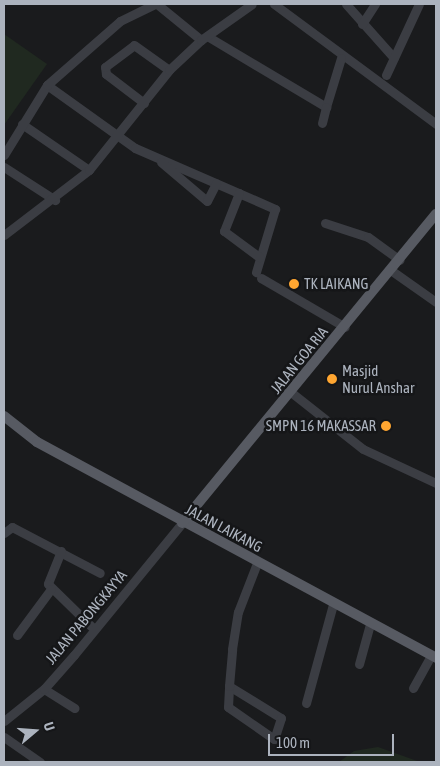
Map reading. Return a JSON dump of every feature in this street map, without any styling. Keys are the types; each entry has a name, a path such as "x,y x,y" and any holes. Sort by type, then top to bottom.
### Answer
{"main road":[{"name":"JALAN GOA RIA","path":"182,523 292,393 436,214"},
{"name":"JALAN LAIKANG","path":"4,416 36,442 182,523 434,657"}],"street":[{"path":"4,155 47,85 135,7 156,4 204,38 326,107"},
{"path":"4,235 55,200 89,170 118,138 170,70 204,38 252,4"},
{"path":"274,4 341,58 364,68 412,111 436,124"},
{"path":"346,4 394,58"},
{"path":"362,24 376,4"},
{"path":"386,75 420,4"},
{"path":"144,104 106,74 105,67 134,45 170,70"},
{"path":"322,123 341,58"},
{"path":"47,85 118,138 160,159 239,193 276,212 259,258 259,275 345,327"},
{"path":"22,124 89,170"},
{"path":"160,159 207,201 216,183"},
{"path":"4,167 55,200"},
{"path":"239,193 224,231 259,258"},
{"path":"325,223 368,237 400,260"},
{"path":"392,271 436,302"},
{"path":"292,393 363,449 436,484"},
{"name":"JALAN PABONGKAYYA","path":"4,722 44,689 182,523"},
{"path":"4,533 12,527 100,573"},
{"path":"61,551 48,577 51,589 94,629"},
{"path":"229,686 281,718 274,739 230,712 229,686 238,612 257,563"},
{"path":"18,635 51,589"},
{"path":"306,703 333,604"},
{"path":"359,664 370,624"},
{"path":"413,688 434,657"},
{"path":"44,689 74,708"},
{"path":"4,737 40,762"}],"shaded area":[{"path":"4,34 47,64 4,125"},
{"path":"378,747 420,762 339,762 354,751"}],"place":[{"name":"TK LAIKANG","path":"294,284"},
{"name":"Masjid Nurul Anshar","path":"332,379"},
{"name":"SMPN 16 MAKASSAR","path":"386,426"}]}
